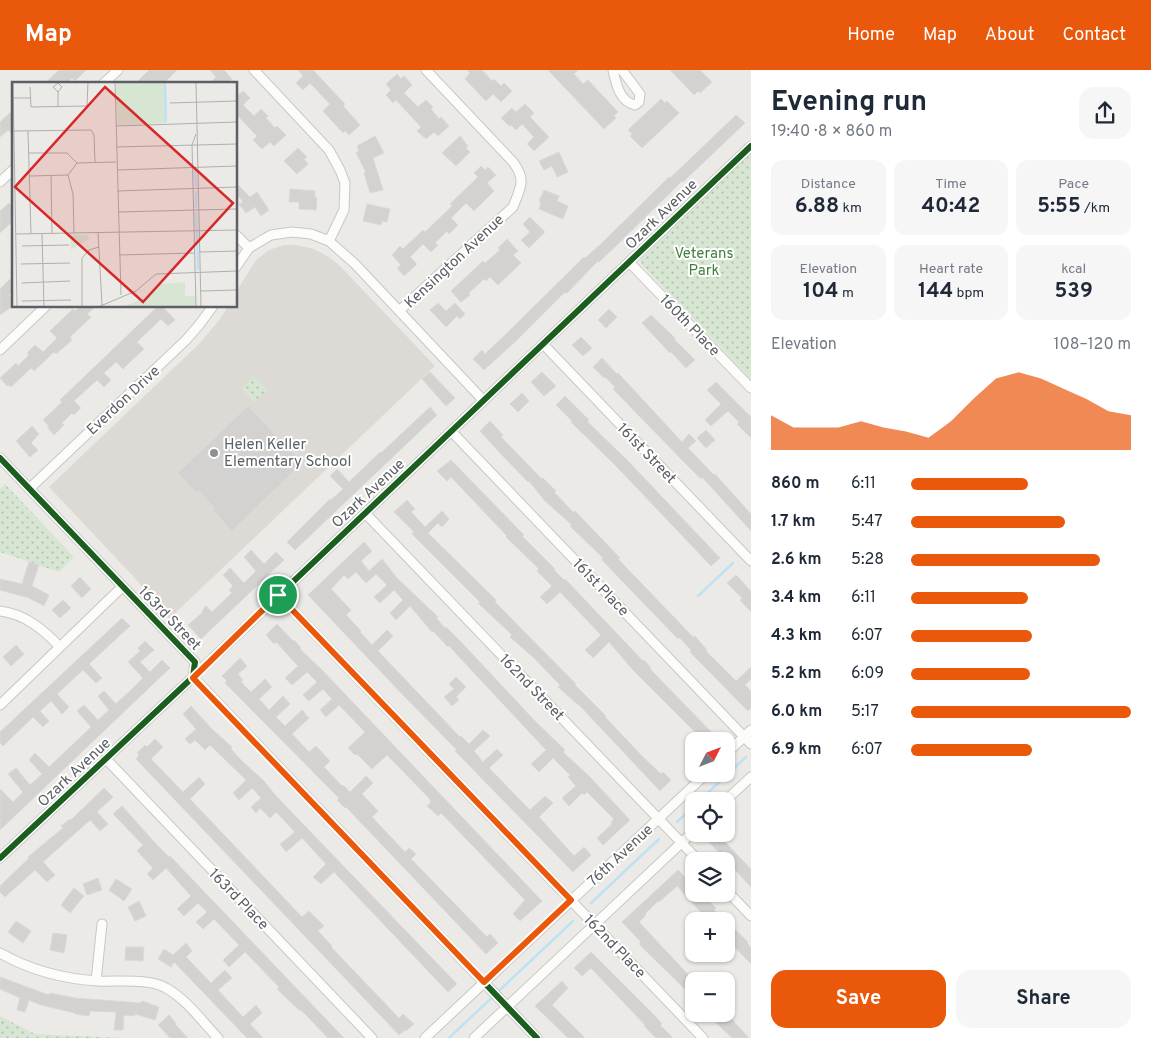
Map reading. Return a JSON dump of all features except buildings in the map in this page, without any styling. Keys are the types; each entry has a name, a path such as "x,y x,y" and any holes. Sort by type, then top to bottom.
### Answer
{"street":[{"path":"105,82 118,70"},
{"path":"254,70 329,150 340,170 345,183 344,210 329,241"},
{"name":"Kensington Avenue","path":"399,312 513,207 522,183 521,175 513,162 426,70"},
{"path":"613,70 623,98 628,104 635,105 639,102 640,94 622,70"},
{"name":"Ozark Avenue","path":"0,858 193,678 751,146"},
{"path":"0,182 12,171"},
{"path":"238,264 249,248 271,235 292,232 311,234 329,241 352,260 483,400"},
{"path":"238,237 249,248"},
{"name":"160th Place","path":"629,262 751,388"},
{"path":"0,350 44,308"},
{"name":"Everdon Drive","path":"29,489 186,340 200,326 212,308"},
{"name":"161st Street","path":"543,344 751,561"},
{"name":"161st Place","path":"452,431 749,737"},
{"name":"163rd Street","path":"0,458 195,662 193,678"},
{"name":"162nd Street","path":"365,513 690,852"},
{"path":"0,705 122,587"},
{"name":"162nd Place","path":"278,595 703,1038"},
{"path":"0,610 12,613 33,623 45,631 60,647"},
{"path":"193,678 537,1038"},
{"path":"735,747 749,737"},
{"name":"163rd Place","path":"106,759 372,1038"},
{"path":"735,792 751,777"},
{"name":"76th Avenue","path":"425,1038 487,985 571,900 698,782"},
{"path":"474,1038 504,1004 594,925 685,839"},
{"path":"735,899 751,916"},
{"path":"96,981 102,924"},
{"path":"0,953 18,963 61,976 96,981 154,983 165,987 177,995 218,1038"}],"shaded area":[{"name":"Helen Keller Elementary School","path":"284,245 296,245 314,249 329,257 340,266 435,366 169,619 133,576 49,487 200,343 227,308 238,308 238,289 256,260 269,250"}],"green space":[{"name":"Veterans Park","path":"751,152 751,379 643,266 640,260"},
{"path":"253,377 267,389 256,401 242,389"},
{"path":"5,484 74,557 59,572 0,552 0,489"},
{"path":"0,1016 35,1034 123,1038 0,1038"}],"waterway":[{"path":"698,596 733,563"},
{"path":"709,792 746,757"},
{"path":"677,822 685,814"},
{"path":"591,903 659,839"},
{"path":"449,1038 573,921"}],"cycle path":[{"path":"0,858 751,146"},
{"path":"0,458 195,662 193,677 537,1038"}],"place":[{"name":"Helen Keller Elementary School","path":"214,453"}],"route":[{"path":"278,595 571,900 484,982 193,678 278,595"}]}
